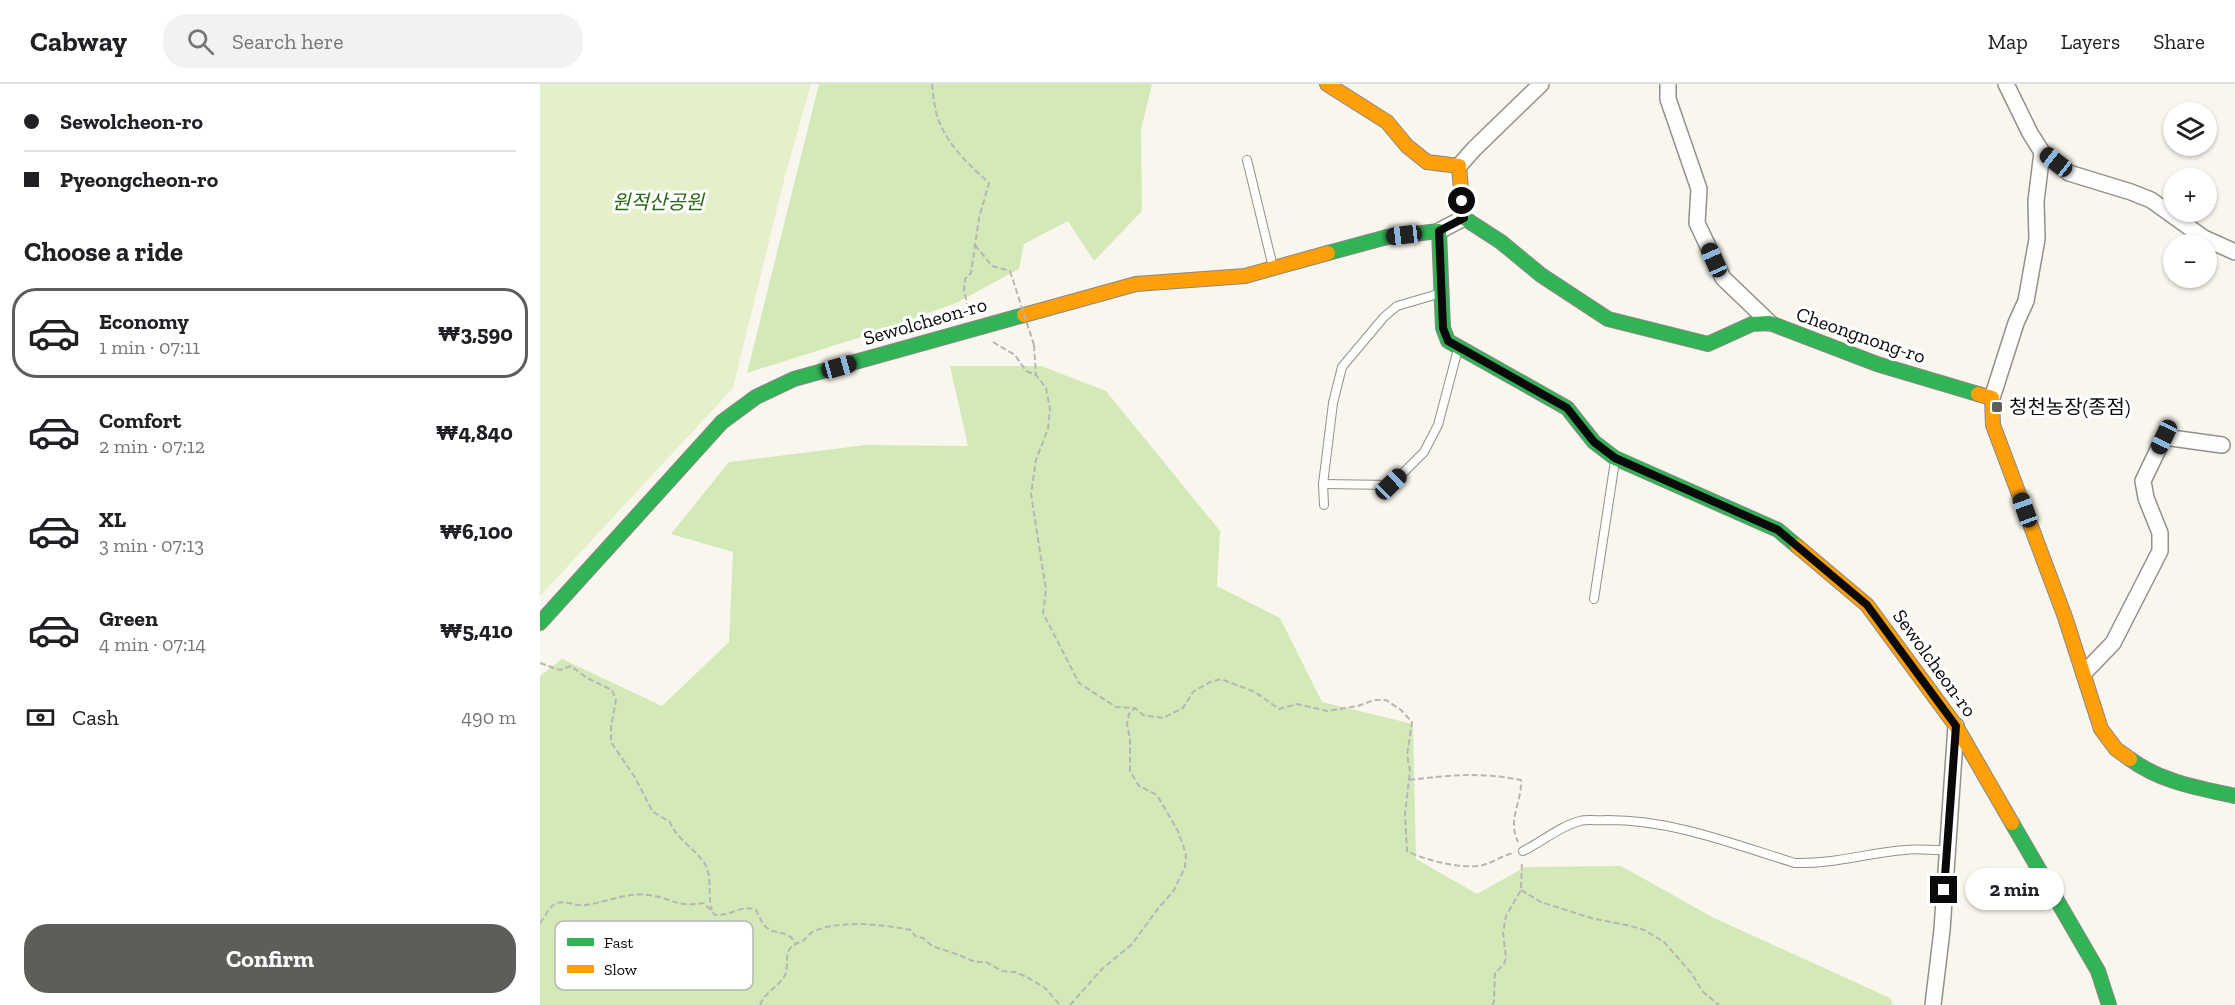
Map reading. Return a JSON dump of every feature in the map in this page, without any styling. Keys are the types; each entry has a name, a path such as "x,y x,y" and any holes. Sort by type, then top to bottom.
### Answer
{"street":[{"path":"1327,84 1387,122 1407,146 1427,162 1460,166"},
{"path":"1464,218 1460,166 1474,149 1541,84"},
{"path":"1668,84 1668,99 1700,189 1698,223 1723,278 1770,323"},
{"path":"2006,84 2042,152 2069,173 2151,200 2204,238 2235,252"},
{"path":"2042,152 2036,201 2037,239 2026,301 2016,323 1992,398 1993,425 2084,673 2101,729 2116,749 2154,774 2184,785 2235,796"},
{"name":"Cheongnong-ro","path":"1464,218 1501,242 1541,276 1608,320 1708,344 1752,324 1770,323 1877,364 1992,398"},
{"name":"Sewolcheon-ro","path":"540,623 722,422 756,397 794,379 1136,284 1245,276 1387,237 1439,231 1464,218"},
{"name":"Sewolcheon-ro","path":"1439,231 1443,328 1448,341 1567,408 1594,442 1615,458 1778,530 1867,605 1956,726 2098,971 2109,1005"},
{"path":"2084,673 2113,643 2160,551 2160,533 2146,498 2144,482 2164,437 2222,445"},
{"path":"1933,1005 1942,930 1956,726"}],"lane":[{"path":"1247,160 1274,268"},
{"path":"1324,505 1323,484 1333,403 1342,367 1384,317 1397,306 1441,293"},
{"path":"1323,484 1391,484 1424,452 1438,425 1458,348"},
{"path":"1594,599 1610,479 1615,458"},
{"path":"1523,851 1563,828 1581,821 1619,820 1651,822 1685,829 1795,863 1837,862 1906,849 1947,850"}],"path":[{"path":"932,84 936,113 948,139 965,161 989,183 979,218 975,260 971,273 965,279 964,291 979,327 996,345 1015,356 1026,371 1036,375 1046,388 1050,409 1048,429 1036,460 1031,494 1046,590 1043,613 1079,683 1116,706 1135,708 1143,715 1163,718 1183,708 1192,692 1209,682 1221,679 1255,692 1279,709 1297,705 1327,711 1358,706 1374,700 1386,700 1401,710 1412,722 1407,754 1410,771 1405,814 1407,851 1468,867 1484,865 1504,855 1523,851"},
{"path":"975,245 992,266 1010,271 1034,345 1036,375"},
{"path":"540,663 560,670 571,666 587,678 612,690 616,700 611,742 634,776 653,812 670,822 672,830 681,836 687,847 704,862 710,877 712,910"},
{"path":"1071,1005 1102,969 1132,944 1174,890 1185,867 1186,854 1178,831 1157,795 1139,786 1130,771 1130,740 1127,723 1129,714 1135,708"},
{"path":"1408,780 1462,773 1492,774 1521,780 1521,793 1513,819 1514,833 1523,851 1521,890 1506,916 1503,933 1506,958 1504,964 1495,973 1494,1002 1491,1005"},
{"path":"1521,890 1541,902 1591,918 1631,926 1654,936 1664,942 1692,974 1702,991 1719,1005"},
{"path":"540,923 551,906 558,903 583,906 630,894 651,895 680,905 704,903 716,915 726,915 734,910 750,908 756,910 762,923 769,930 789,936 795,943"},
{"path":"760,1005 769,991 780,983 786,974 787,956 795,943 801,942 811,931 864,923 911,930 915,936 922,938 932,946 975,962 986,962 1002,971 1015,972 1027,977 1045,988 1060,1005"}],"green space":[{"name":"원적산공원","path":"540,84 811,84 785,176 733,388 540,596"},
{"path":"819,84 1152,84 1141,130 1142,211 1094,261 1068,221 1024,244 1019,269 956,303 864,336 747,373"},
{"path":"950,366 1041,366 1106,391 1220,531 1217,586 1280,618 1322,702 1413,724 1416,859 1477,894 1525,867 1621,866 1714,918 1890,998 1893,1005 540,1005 540,676 562,659 662,706 729,642 733,552 671,534 729,462 866,445 968,446"}],"traffic: fast":[{"path":"1461,190 1464,218 1501,242 1541,275 1608,319 1708,344 1752,324 1770,323 1877,364 1978,394"},
{"path":"1328,253 1387,237 1439,231 1443,328 1448,341 1567,408 1594,442 1615,458 1778,530 1797,546"},
{"path":"540,623 722,422 756,397 794,379 1024,315"},
{"path":"2130,759 2167,779 2235,796"},
{"path":"2012,823 2098,971 2109,1005"}],"traffic: slow":[{"path":"1327,84 1387,122 1407,146 1427,162 1459,166 1461,190"},
{"path":"1024,315 1136,284 1245,276 1328,253"},
{"path":"1978,394 1992,398 1993,425 2065,617 2101,729 2116,749 2130,759"},
{"path":"1797,546 1867,605 1956,726 2012,823"}],"place":[{"name":"청천농장(종점)","path":"1997,407"}],"route":[{"path":"1462,201 1464,218 1439,231 1443,328 1448,341 1567,408 1594,442 1615,458 1778,530 1867,605 1956,726 1944,890"}]}
